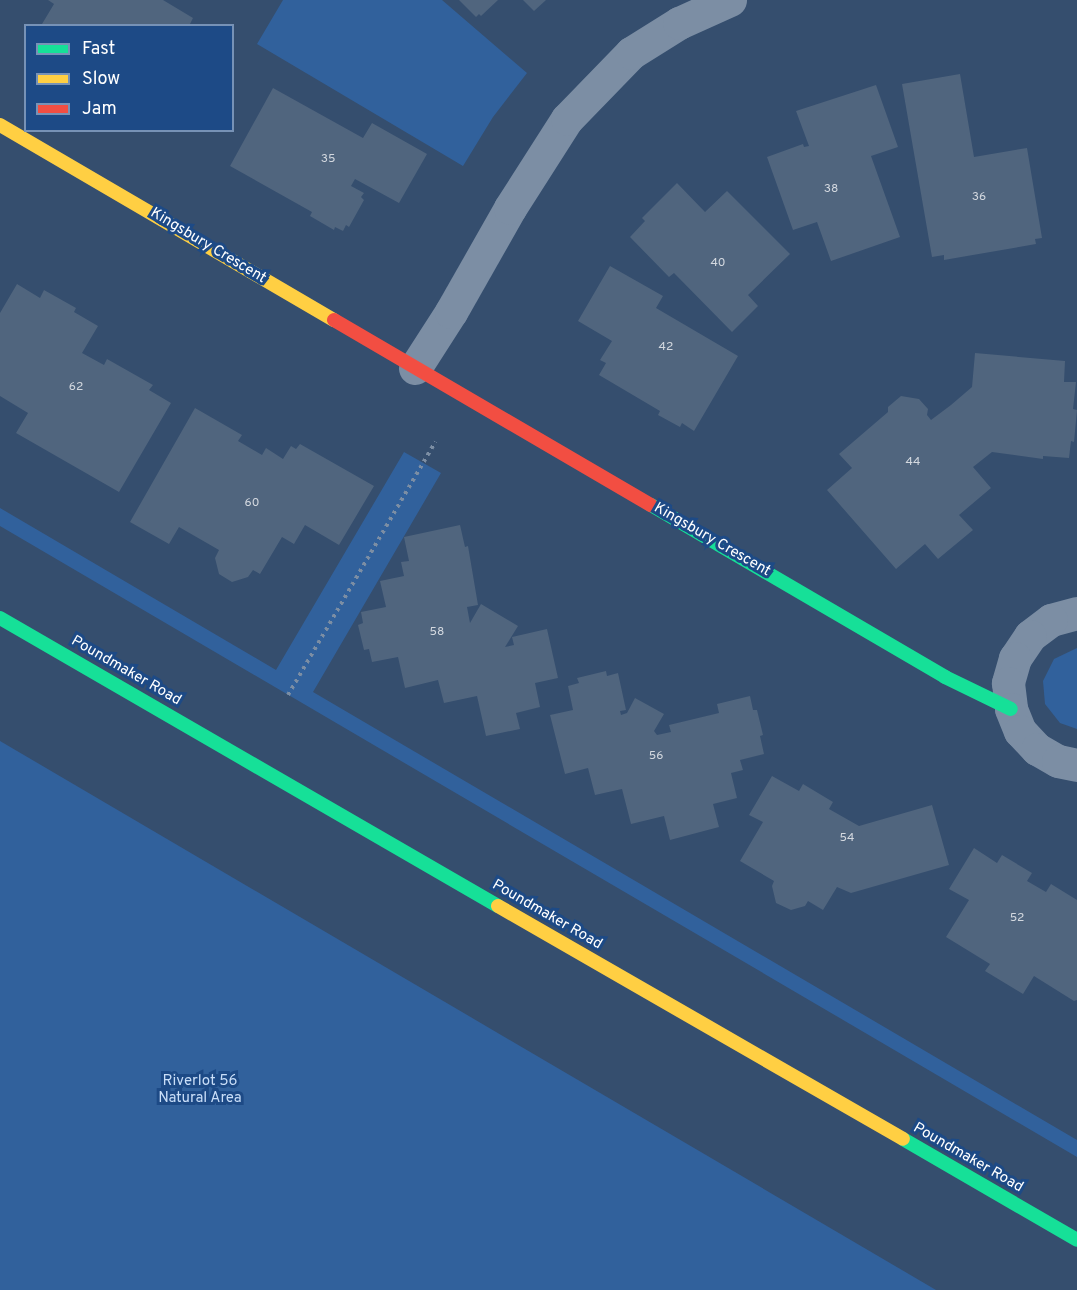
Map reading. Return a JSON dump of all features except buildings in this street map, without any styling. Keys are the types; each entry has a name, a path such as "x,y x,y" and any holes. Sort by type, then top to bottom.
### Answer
{"street":[{"path":"416,368 510,208 567,119 631,53 679,23 730,0"},
{"name":"Kingsbury Crescent","path":"0,125 945,676 1011,709"},
{"path":"1077,613 1051,620 1030,636 1015,658 1008,683 1011,709 1020,731 1037,749 1058,761 1077,765"},
{"name":"Poundmaker Road","path":"0,618 1077,1240"}],"path":[{"path":"288,695 435,442"}],"green space":[{"path":"283,0 442,0 527,73 493,117 463,166 257,44"},
{"path":"404,452 441,473 313,692 1077,1140 1077,1157 0,526 0,508 276,670"},
{"path":"1077,648 1077,729 1060,723 1045,704 1043,681 1054,659"},
{"name":"Riverlot 56 Natural Area","path":"0,741 936,1290 0,1290"}],"traffic: fast":[{"path":"651,505 945,677 1011,709"},
{"path":"0,618 498,906"},
{"path":"903,1139 1077,1240"}],"traffic: slow":[{"path":"0,125 334,320"},
{"path":"498,906 903,1139"}],"traffic: jam":[{"path":"334,320 651,505"}]}
